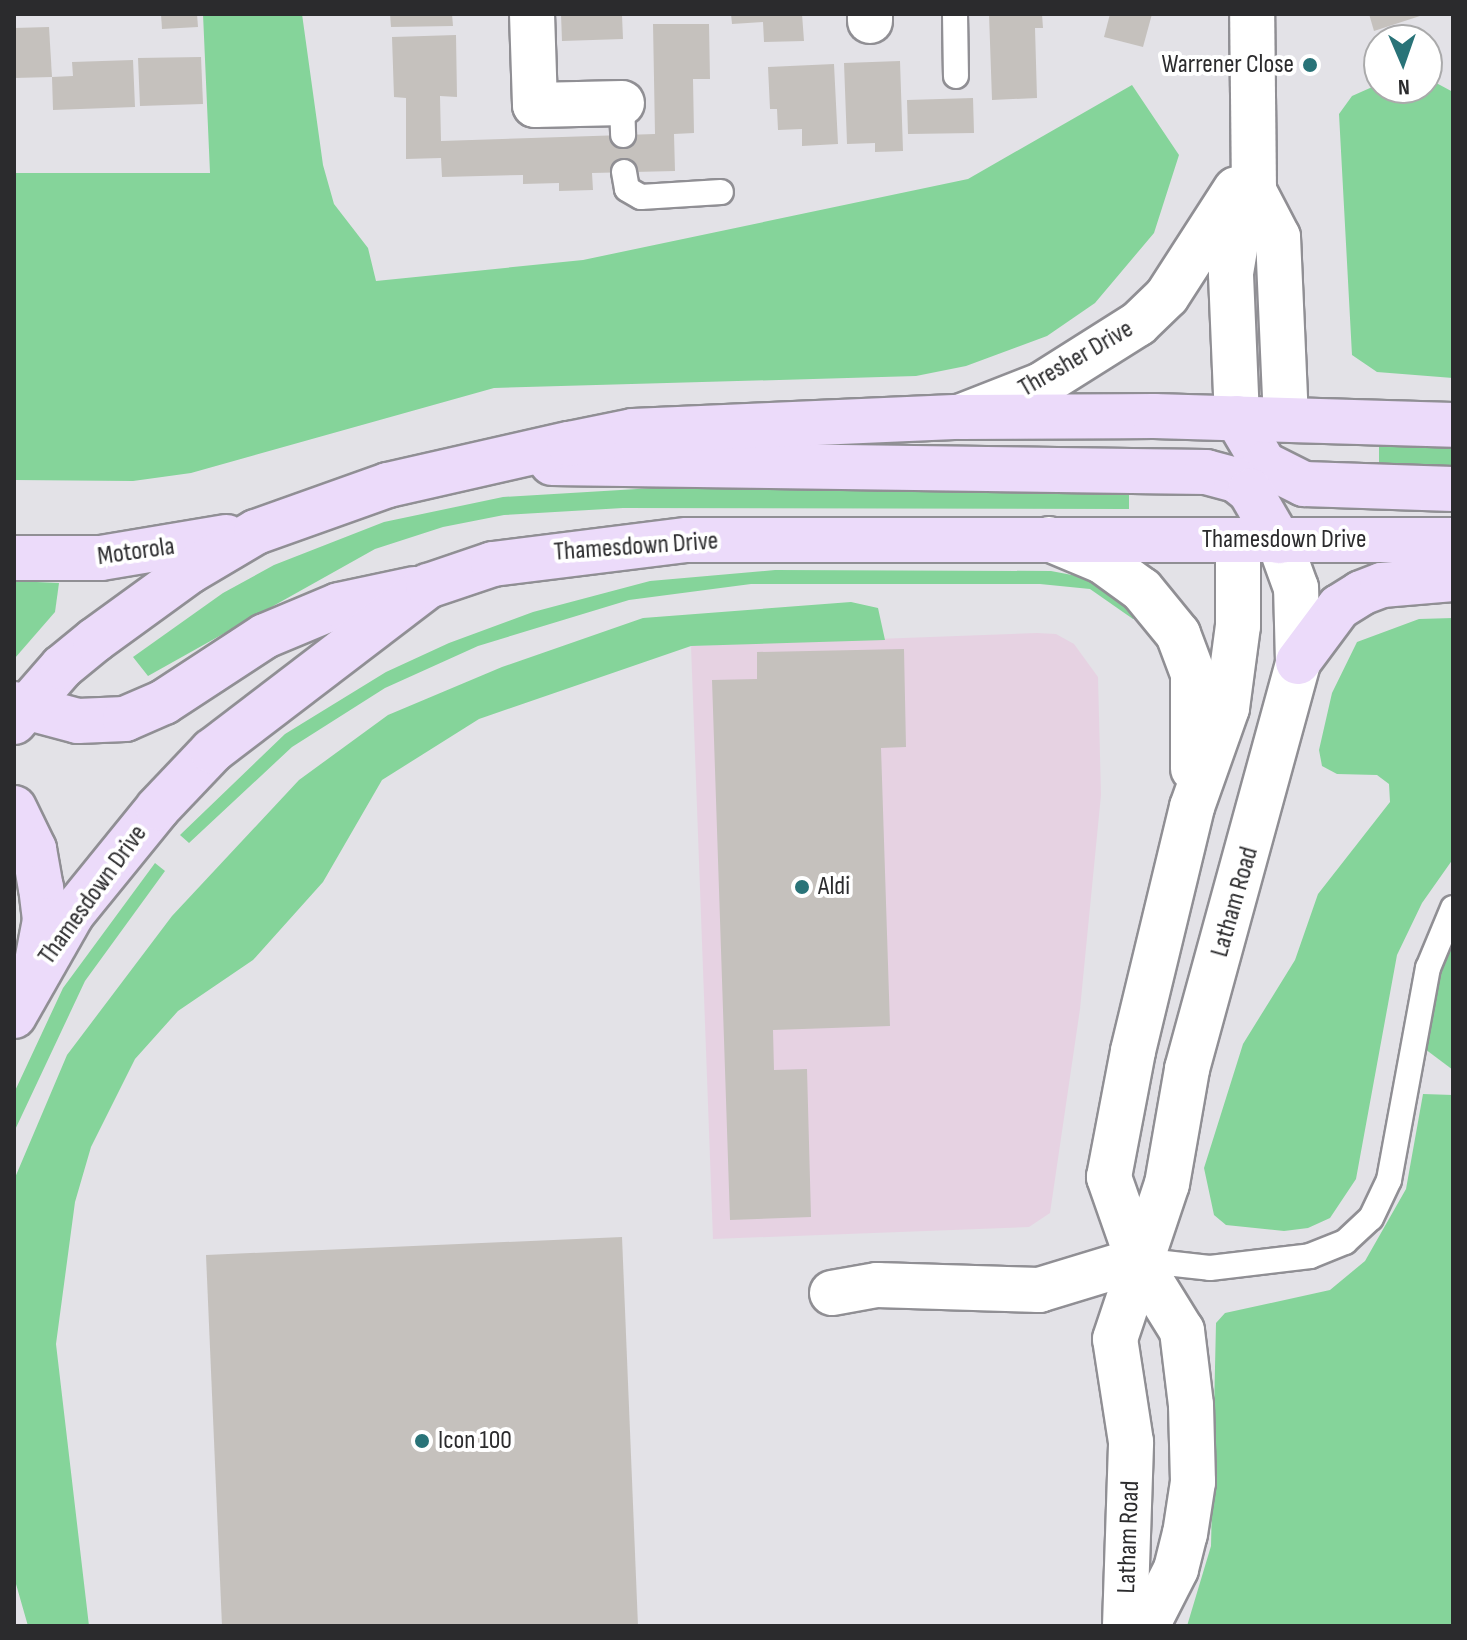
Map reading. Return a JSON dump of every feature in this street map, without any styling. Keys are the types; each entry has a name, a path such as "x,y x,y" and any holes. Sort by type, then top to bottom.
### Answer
{"main road":[{"path":"17,712 95,640 190,571 256,532 388,485 633,431 960,417 1286,418 1453,425"},
{"path":"1237,418 1255,454 1283,475 1304,484 1453,489"},
{"path":"1236,480 1237,418"},
{"path":"1259,541 1283,475 1286,418"},
{"path":"513,459 691,469 1206,472 1236,480 1262,506 1259,541"},
{"name":"Motorola","path":"14,558 101,558 256,532"},
{"name":"Thamesdown Drive","path":"14,1016 34,976 110,864 202,760 428,586 493,564 538,555 687,540 1453,540"},
{"path":"1298,662 1330,617 1361,593 1382,585 1453,579"},
{"path":"17,712 78,721 125,719 164,702 265,636 339,605 428,586"},
{"path":"14,808 34,849 45,920 34,976"}],"street":[{"path":"532,14 535,105 622,119"},
{"path":"1237,418 1231,273 1253,174 1252,14"},
{"path":"1253,174 1278,237 1286,418"},
{"name":"Thresher Drive","path":"960,417 1041,385 1138,324 1183,273 1253,174"},
{"name":"Latham Road","path":"1049,539 1102,561 1142,590 1186,648 1194,700 1192,807"},
{"name":"Latham Road","path":"1125,1626 1131,1442 1115,1339 1138,1260 1167,1184 1187,1069 1298,662 1296,588 1259,541"},
{"name":"Latham Road","path":"1147,1626 1164,1598 1182,1546 1193,1446 1182,1331 1138,1260 1109,1177 1133,1051 1192,807 1227,708 1259,541"},
{"path":"832,1293 877,1285 1039,1290 1138,1260"}],"lane":[{"path":"955,14 956,76"},
{"path":"624,172 627,189 641,197 721,192"},
{"path":"1138,1260 1210,1268 1310,1256 1345,1242 1371,1218 1389,1180 1428,968 1453,908"}],"shaded area":[{"path":"1056,634 1074,644 1098,677 1101,795 1080,1009 1050,1213 1029,1227 713,1239 691,646"}],"green space":[{"path":"203,14 302,14 323,165 334,204 368,248 376,281 583,260 968,179 1132,85 1179,155 1154,233 1095,303 1047,336 966,366 916,376 494,388 191,473 133,481 14,480 14,173 210,173"},
{"path":"1443,87 1453,92 1453,378 1377,372 1352,355 1339,114 1352,96 1363,91 1363,104 1443,104"},
{"path":"1379,444 1453,447 1453,472 1379,471"},
{"path":"654,488 1129,490 1129,509 623,508 504,515 443,527 375,549 148,676 133,657 223,593 274,565 384,522 503,497"},
{"path":"775,570 1051,571 1093,579 1142,613 1133,619 1090,589 1040,584 751,584 629,600 478,646 385,688 292,747 189,843 180,835 285,734 386,672 449,643 533,612 650,581"},
{"path":"14,581 59,583 55,612 15,658"},
{"path":"851,602 878,608 885,640 691,646 479,719 382,780 323,882 253,960 178,1011 135,1059 91,1147 75,1202 56,1344 89,1626 28,1626 14,1577 14,1180 67,1055 172,916 299,780 388,715 502,667 643,618"},
{"path":"1453,618 1453,859 1422,903 1397,955 1356,1179 1330,1218 1308,1228 1284,1231 1226,1225 1214,1215 1204,1168 1243,1044 1295,960 1318,894 1390,802 1389,784 1377,775 1337,774 1322,766 1319,750 1332,693 1357,642 1419,619"},
{"path":"155,863 165,871 85,981 14,1132 14,1093 63,988"},
{"path":"1453,938 1453,1070 1425,1049 1436,974"},
{"path":"1423,1094 1453,1095 1453,1626 1187,1626 1211,1546 1216,1323 1225,1313 1330,1290 1365,1261 1406,1189"}],"building":[{"path":"161,14 197,14 198,27 162,29"},
{"path":"390,14 452,14 453,26 391,27"},
{"path":"561,14 622,15 623,39 562,41"},
{"path":"731,14 802,14 804,41 764,42 763,22 732,24"},
{"path":"989,14 1042,14 1043,28 1035,28 1037,98 992,100"},
{"path":"1110,14 1152,14 1143,47 1104,37"},
{"path":"1369,14 1423,14 1395,24 1372,24"},
{"path":"653,24 709,24 710,79 693,79 694,133 674,134 675,171 592,173 593,190 559,191 559,183 523,184 523,175 442,177 441,158 406,159 406,98 394,97 392,37 456,35 457,97 440,96 441,141 655,134"},
{"path":"49,27 52,77 14,78 14,28"},
{"path":"201,57 203,104 140,106 138,58"},
{"path":"133,60 135,107 53,110 52,77 73,76 72,62"},
{"path":"900,61 903,151 875,152 875,143 847,144 844,63"},
{"path":"834,64 838,144 802,146 802,129 778,130 777,109 770,109 768,67"},
{"path":"973,98 974,133 908,134 907,100"},
{"name":"Aldi","path":"904,649 906,747 881,748 890,1026 773,1030 774,1070 807,1069 811,1217 730,1220 712,680 757,679 757,652"},
{"name":"Icon 100","path":"622,1237 638,1626 222,1626 206,1255"}],"place":[{"name":"Warrener Close","path":"1310,65"},
{"name":"Aldi","path":"802,887"},
{"name":"Icon 100","path":"422,1441"}]}
